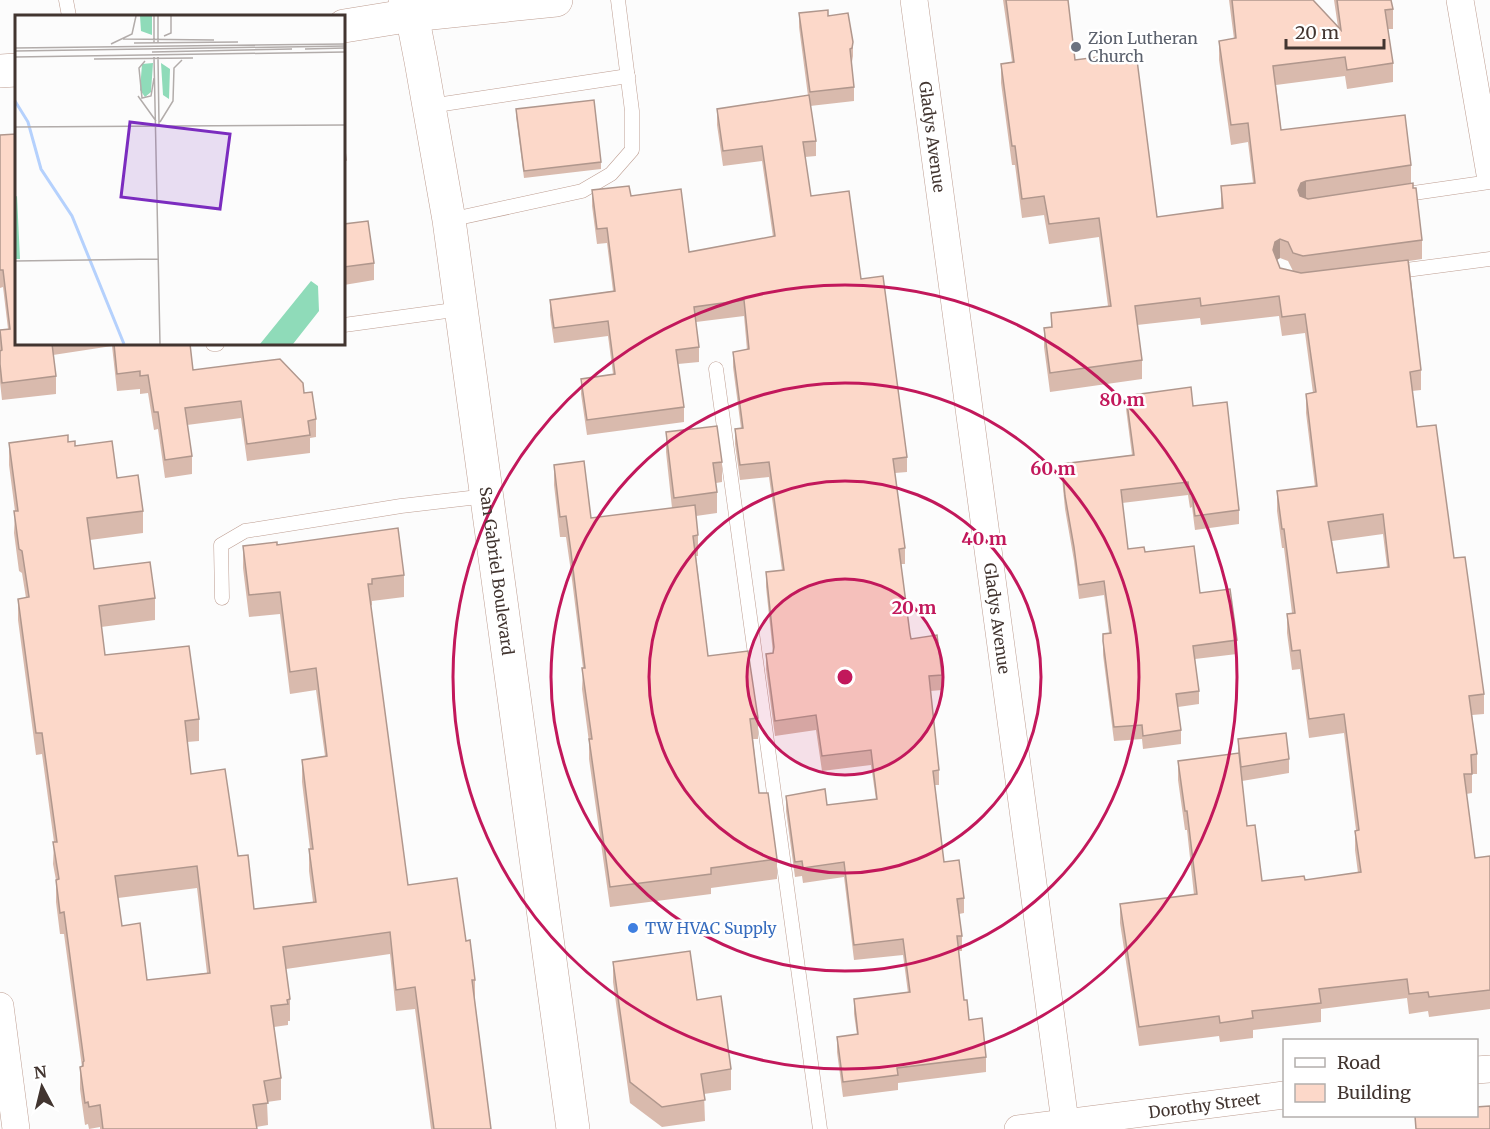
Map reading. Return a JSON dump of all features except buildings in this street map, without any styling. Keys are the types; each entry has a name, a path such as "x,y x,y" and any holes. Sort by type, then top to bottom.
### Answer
{"main road":[{"path":"345,26 412,5 556,0"},
{"name":"San Gabriel Boulevard","path":"412,5 450,220 573,1129"},
{"path":"0,71 15,69"}],"street":[{"name":"Gladys Avenue","path":"914,0 1065,1126"},
{"path":"1460,0 1490,174"},
{"path":"0,1006 16,1129"},
{"name":"Dorothy Street","path":"1018,1129 1065,1126 1283,1095"}],"lane":[{"path":"66,0 69,15"},
{"path":"450,220 582,191 611,174 632,150 632,111 618,0"},
{"path":"430,106 628,76"},
{"path":"1384,198 1490,182"},
{"path":"1373,275 1490,259"},
{"path":"345,326 461,309"},
{"path":"716,369 819,1129"},
{"path":"222,598 220,545 245,531 401,506 487,496"}],"place":[{"name":"Zion Lutheran Church","path":"1076,47"},
{"name":"TW HVAC Supply","path":"633,928"}]}
